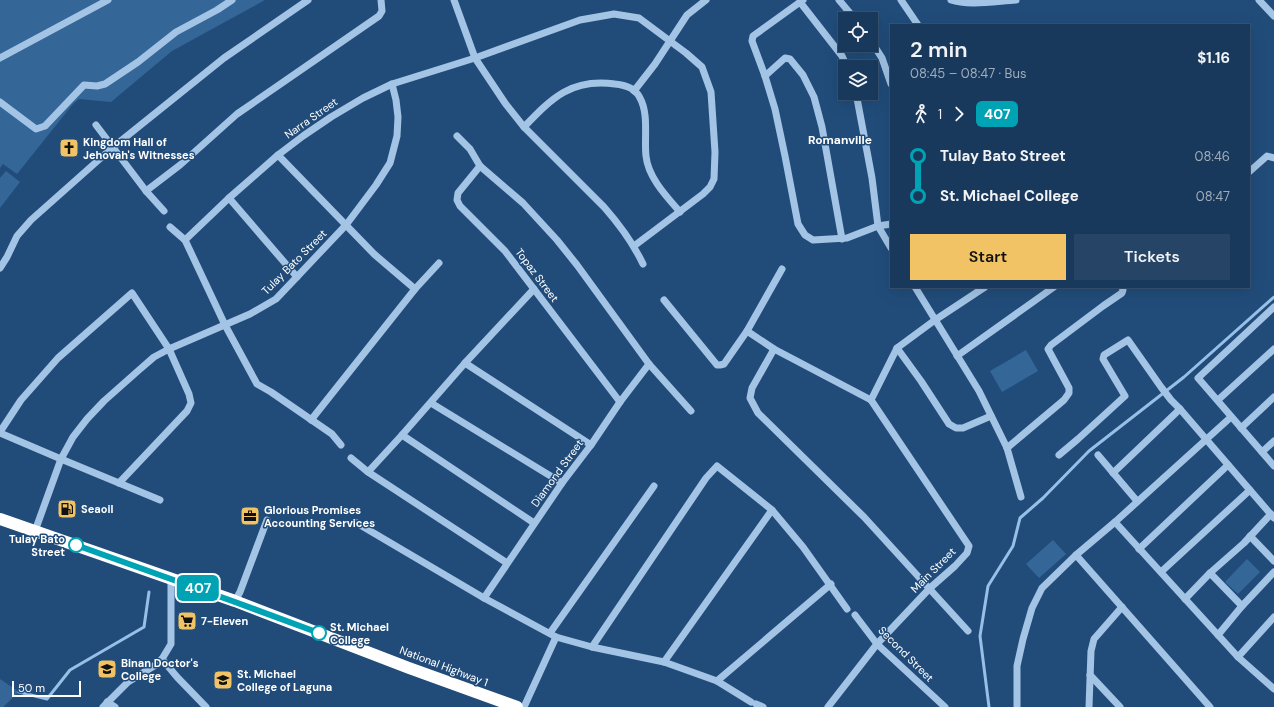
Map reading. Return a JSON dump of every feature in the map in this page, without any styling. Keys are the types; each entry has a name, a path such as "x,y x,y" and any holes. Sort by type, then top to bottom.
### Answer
{"highway":[{"name":"National Highway 1","path":"0,519 235,602 517,707"}],"street":[{"path":"0,58 108,0"},
{"path":"0,102 36,129 45,126 84,85 97,86 105,84 138,62 176,32 217,10 232,0"},
{"path":"146,191 180,164 237,114 379,16 382,11 381,0"},
{"path":"454,0 476,58 505,103 524,126 604,207 634,246 643,264"},
{"path":"634,91 655,64 687,15 706,0"},
{"path":"839,0 849,12"},
{"path":"901,0 917,24"},
{"path":"951,0 958,3 1016,0"},
{"path":"1259,0 1274,16"},
{"path":"0,268 17,236 31,220 112,148 224,58 304,1"},
{"path":"844,60 801,1 752,36 752,41 775,109 798,224 805,235 813,240 842,239 878,226 890,224"},
{"name":"Narra Street","path":"185,240 229,198 278,155 331,117 363,98 392,84 476,58 580,20 614,14 639,18 686,53 702,67 710,92 715,152 714,179 710,187 703,194 634,246"},
{"path":"878,51 882,58 890,81"},
{"path":"765,76 785,58 790,59 803,74 814,97 822,127 842,239"},
{"path":"524,126 548,102 575,86 598,82 617,84 634,91 640,98 644,107 646,156 649,169 665,195 680,212"},
{"name":"Tulay Bato Street","path":"35,531 61,459 73,438 87,419 104,401 154,357 225,325 276,299 346,226 390,163 397,136 398,116 392,84"},
{"path":"857,100 872,178 878,226 890,246"},
{"path":"96,125 146,191 164,211"},
{"path":"457,136 470,149 480,166 523,203 557,240 649,364 690,411"},
{"path":"278,155 381,262 415,289"},
{"path":"1250,171 1267,156 1274,158"},
{"name":"Topaz Street","path":"480,166 458,193 457,200 460,206 505,251 620,402"},
{"path":"229,198 297,277"},
{"path":"170,227 185,240 225,325 257,384 332,434 341,445"},
{"path":"311,420 415,289 439,263"},
{"path":"664,300 717,365 720,366 724,364 747,331 782,269"},
{"path":"916,288 979,391 1007,448 1021,497"},
{"path":"747,331 774,349 870,400 897,348 935,320 983,288"},
{"path":"957,356 1053,288"},
{"path":"1007,448 1064,400 1069,393 1069,388 1048,348 1122,293 1122,288"},
{"path":"368,472 465,363 534,289"},
{"path":"119,483 187,411 190,403 189,394 169,349 132,293 58,358 21,400 0,432 61,459 160,500"},
{"path":"1274,307 1198,378 1274,466"},
{"path":"1059,455 1125,396 1102,359 1104,355 1128,340 1171,400 1272,516 1210,573 1185,599"},
{"path":"897,348 949,424 956,428 963,428 991,416"},
{"path":"774,349 752,388 750,398 758,412 864,518 968,631"},
{"path":"1218,400 1274,350"},
{"path":"465,363 591,445"},
{"name":"Diamond Street","path":"484,598 562,483 649,364"},
{"path":"1241,428 1274,398"},
{"name":"Main Street","path":"828,707 876,644 930,588 955,566 967,553 969,546 870,400"},
{"path":"431,403 562,483"},
{"path":"1113,473 1180,409"},
{"path":"1017,707 1017,666 1032,608 1042,588 1076,555 1115,522 1231,417"},
{"path":"402,435 534,523"},
{"path":"1262,452 1274,441"},
{"path":"1098,455 1137,501"},
{"path":"351,458 368,472 507,563"},
{"path":"1139,549 1228,465"},
{"path":"592,647 706,478 717,466 772,510 803,547 847,609"},
{"path":"524,707 553,635 654,486"},
{"path":"1161,572 1250,490"},
{"path":"664,662 772,510"},
{"path":"235,602 267,520"},
{"path":"355,522 484,598 553,635 592,647 664,662 717,681 757,704"},
{"path":"1115,522 1238,657 1272,683"},
{"path":"1250,536 1274,561"},
{"path":"1076,555 1210,707"},
{"path":"1218,635 1242,606 1274,572"},
{"path":"1210,573 1242,606"},
{"path":"115,707 105,704 128,682 154,666 162,659 171,644 171,579"},
{"path":"717,681 830,584"},
{"path":"1089,707 1091,651 1094,640 1122,607"},
{"name":"Second Street","path":"855,615 876,644 945,707"},
{"path":"1238,657 1274,617"},
{"path":"162,659 177,678 206,707"},
{"path":"1090,675 1120,707"}],"shaded area":[{"path":"0,0 265,0 172,51 111,102 79,99 73,104 17,174 3,164 0,168"},
{"path":"6,171 20,182 0,208 0,178"},
{"path":"1026,350 1038,371 1002,392 990,371"},
{"path":"1053,540 1066,554 1039,578 1026,564"},
{"path":"1247,559 1260,572 1238,594 1225,582"},
{"path":"0,679 19,692 3,707 0,707"}],"waterway":[{"path":"989,707 980,636 988,586 1013,546 1020,518 1043,498 1089,451 1184,377 1274,297"},
{"path":"19,692 47,699 70,670 144,627 149,592"}],"bus line":[{"name":"407","path":"76,545 319,633"}],"place":[{"name":"Kingdom Hall of Jehovah's Witnesses","path":"69,148"},
{"name":"Seaoil","path":"67,509"},
{"name":"Glorious Promises Accounting Services","path":"250,516"},
{"name":"Tulay Bato Street","path":"76,545"},
{"name":"7-Eleven","path":"187,621"},
{"name":"St. Michael College","path":"319,633"},
{"name":"Binan Doctor's College","path":"107,669"},
{"name":"St. Michael College of Laguna","path":"223,680"}],"district":[{"name":"Romanville","path":"840,140"}]}
